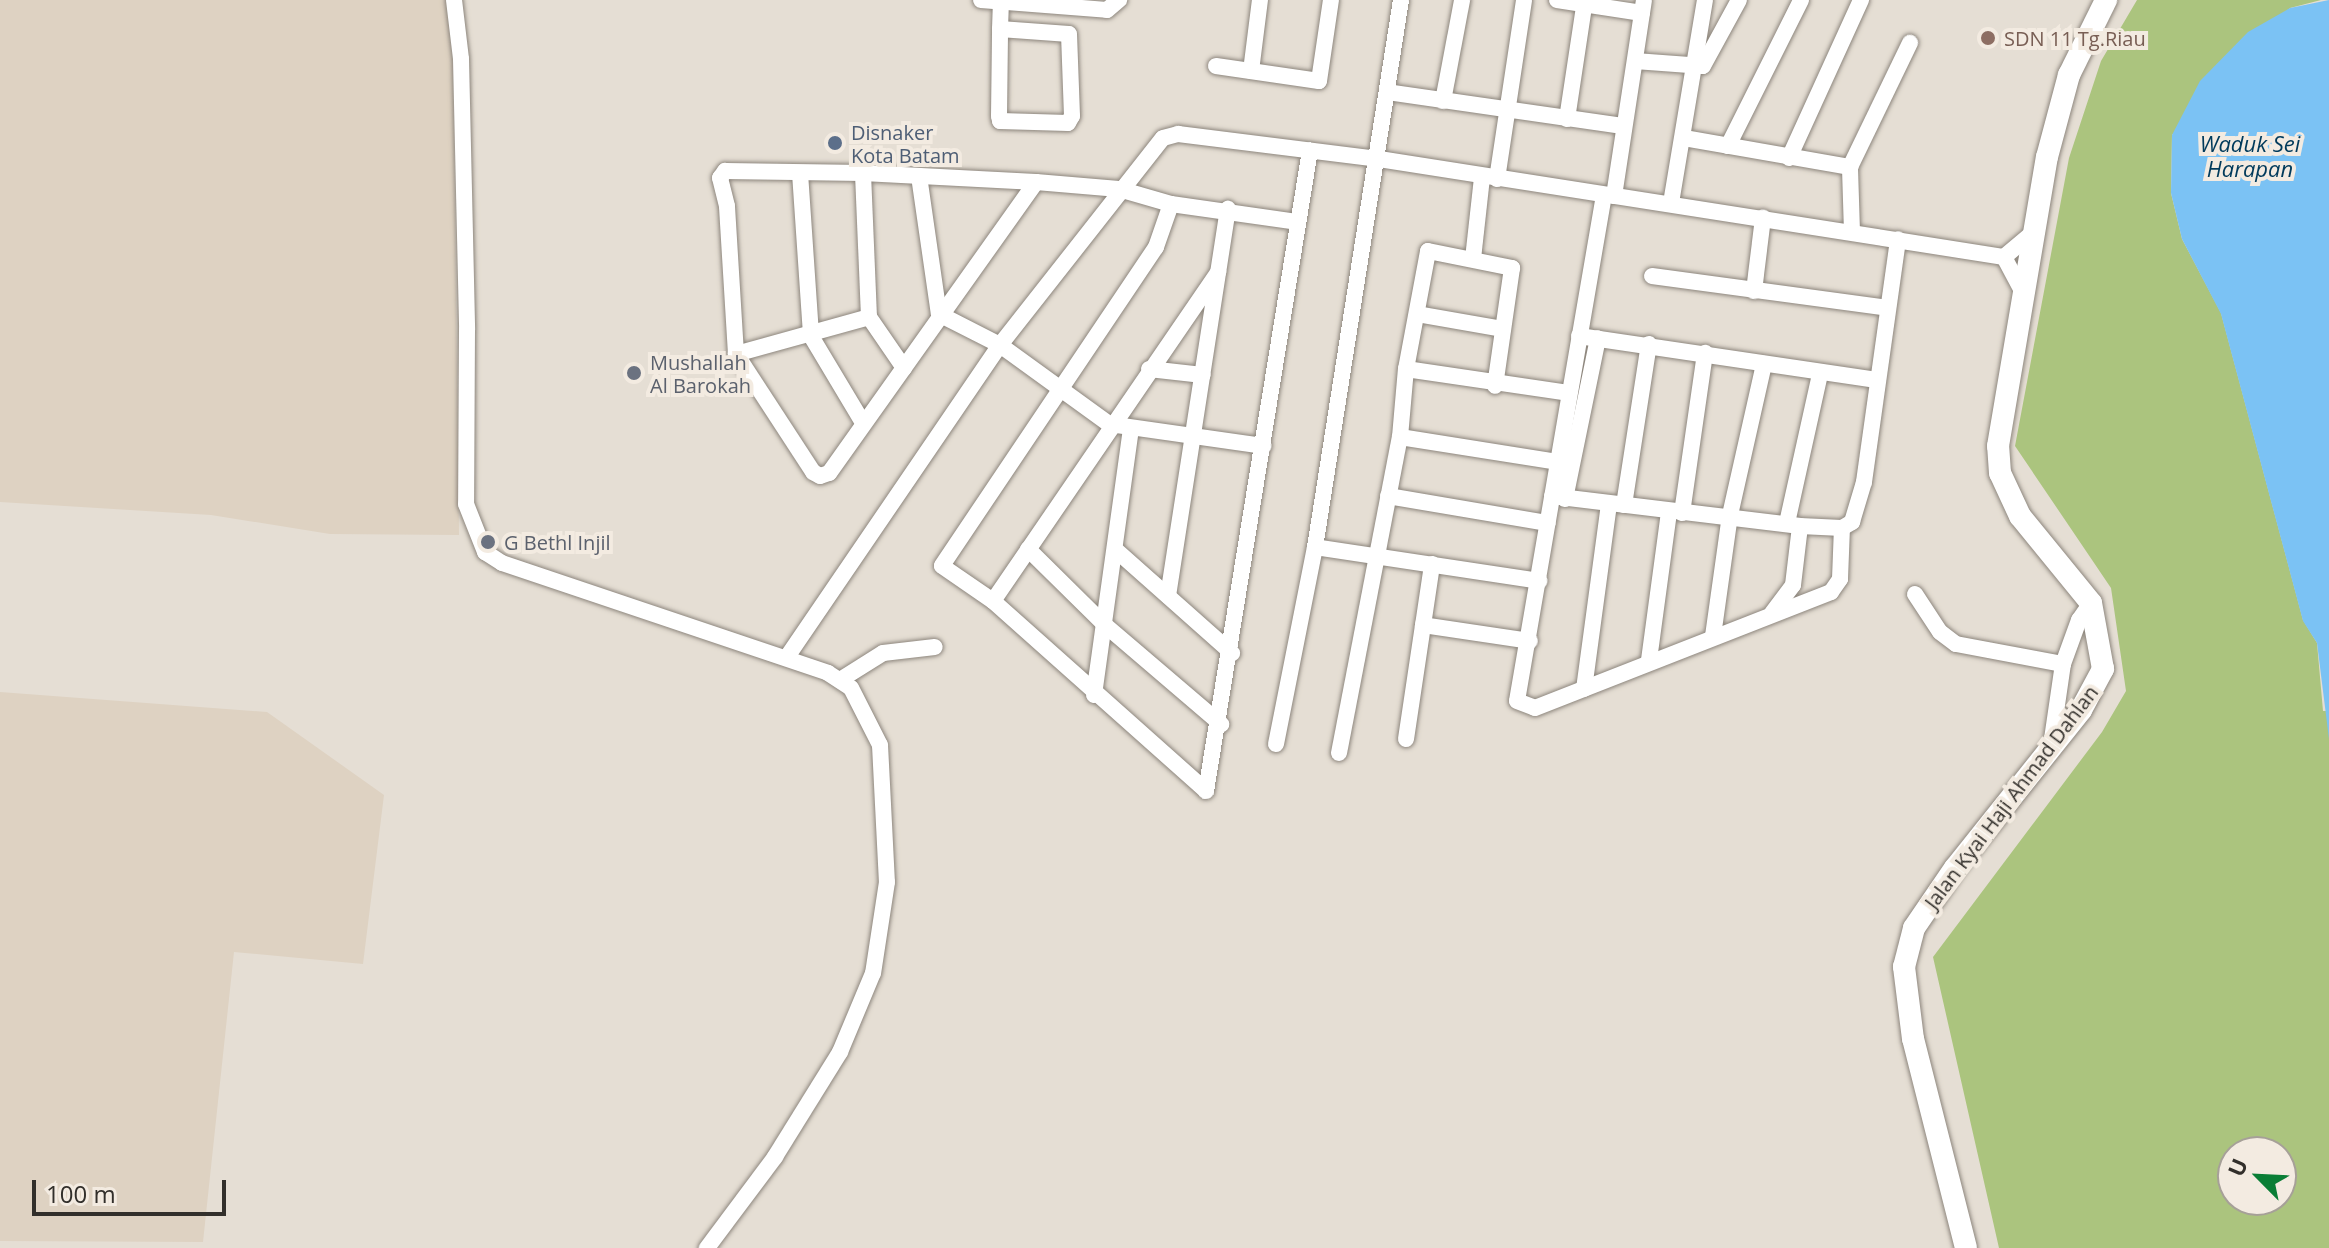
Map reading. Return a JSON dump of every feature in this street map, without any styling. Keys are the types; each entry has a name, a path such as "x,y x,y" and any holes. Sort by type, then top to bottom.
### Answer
{"main road":[{"name":"Jalan Kyai Haji Ahmad Dahlan","path":"1966,1248 1913,1039 1906,951 1914,928 1955,868 2081,710 2103,669 2091,603 2020,516 2000,473 1999,421 2031,234 2066,84 2106,0"}],"street":[{"path":"454,0 461,59 467,330 466,504 485,552 502,563 787,657 840,680 860,702 880,745 887,882 873,973 840,1052 775,1157 707,1248"},
{"path":"981,0 1107,10 1119,0"},
{"path":"1251,71 1260,0"},
{"path":"1216,66 1319,81 1331,0"},
{"path":"1276,744 1315,547 1379,159 1401,0"},
{"path":"1443,101 1462,0"},
{"path":"1473,259 1506,111 1524,0"},
{"path":"1557,0 1643,6 1624,126 1568,393 1557,462 1558,497"},
{"path":"1671,203 1705,0"},
{"path":"1635,61 1695,69 1710,61 1739,0"},
{"path":"1728,146 1801,0"},
{"path":"1789,158 1861,0"},
{"path":"1000,29 1069,34 1072,116 1068,123 1000,121 1000,29 1001,1"},
{"path":"1567,119 1584,2"},
{"path":"1852,232 1850,167 1910,43"},
{"path":"1387,92 1624,126"},
{"path":"787,657 1000,345 1119,189 1163,138 1178,134 1379,159 2004,257"},
{"path":"1684,138 1850,167"},
{"path":"1171,204 1156,247 942,566 993,601 1094,695 1206,791 1221,724 1310,150"},
{"path":"1036,182 939,314 829,473 820,476 736,354 727,206 720,178 725,171 863,173 1036,182 1119,189 1171,204 1228,209 1297,222"},
{"path":"800,173 811,336 863,423"},
{"path":"863,173 869,317 904,368"},
{"path":"919,176 939,314"},
{"path":"1168,596 1228,209"},
{"path":"1754,291 1763,218"},
{"path":"2004,257 2031,234"},
{"path":"1558,497 1676,512 1730,515 1793,525 1842,528 1852,522 1858,505 1898,239"},
{"path":"1339,753 1379,556 1400,437 1406,369 1428,251 1512,268 1495,386"},
{"path":"2004,257 2021,289"},
{"path":"993,601 1109,424 1218,272"},
{"path":"1652,276 1888,308"},
{"path":"939,314 1000,345 1109,424 1131,430 1194,435 1263,446"},
{"path":"1417,314 1503,329"},
{"path":"736,354 811,336 869,317"},
{"path":"1579,336 1877,380"},
{"path":"1598,338 1558,497 1548,523 1530,641 1515,695 1523,706 1535,708 1836,586 1842,528"},
{"path":"1584,689 1616,505 1649,344"},
{"path":"1649,660 1705,353"},
{"path":"1713,636 1730,515 1764,364"},
{"path":"1149,369 1203,375"},
{"path":"1406,369 1495,386 1568,393"},
{"path":"1768,616 1793,585 1793,525 1820,374"},
{"path":"1094,695 1117,551 1131,430"},
{"path":"1400,437 1557,462"},
{"path":"1388,496 1548,523"},
{"path":"1315,547 1539,581"},
{"path":"1028,549 1105,625 1221,724"},
{"path":"1117,551 1232,653"},
{"path":"1406,739 1432,564"},
{"path":"1915,594 1934,625 1956,644 2063,664"},
{"path":"2051,748 2063,664 2079,620 2091,603"},
{"path":"1423,625 1530,641"},
{"path":"840,680 883,653 935,647"}],"shaded area":[{"path":"0,0 446,0 453,65 459,535 330,534 211,515 0,502"},
{"path":"0,692 267,712 384,795 363,964 234,952 203,1242 0,1241"}],"green space":[{"path":"2137,0 2321,0 2290,8 2172,135 2171,193 2182,239 2221,313 2303,620 2317,643 2323,711 2329,711 2329,1248 1999,1248 1933,957 2102,732 2126,691 2111,588 2015,446 2069,158 2101,61"}],"water":[{"name":"Waduk Sei Harapan","path":"2329,0 2329,739 2317,643 2303,621 2221,314 2182,239 2171,193 2172,135 2200,81 2248,32 2290,8"}],"place":[{"name":"SDN 11 Tg.Riau","path":"1988,38"},
{"name":"Disnaker Kota Batam","path":"835,143"},
{"name":"Mushallah Al Barokah","path":"634,373"},
{"name":"G Bethl Injil","path":"488,542"}]}
